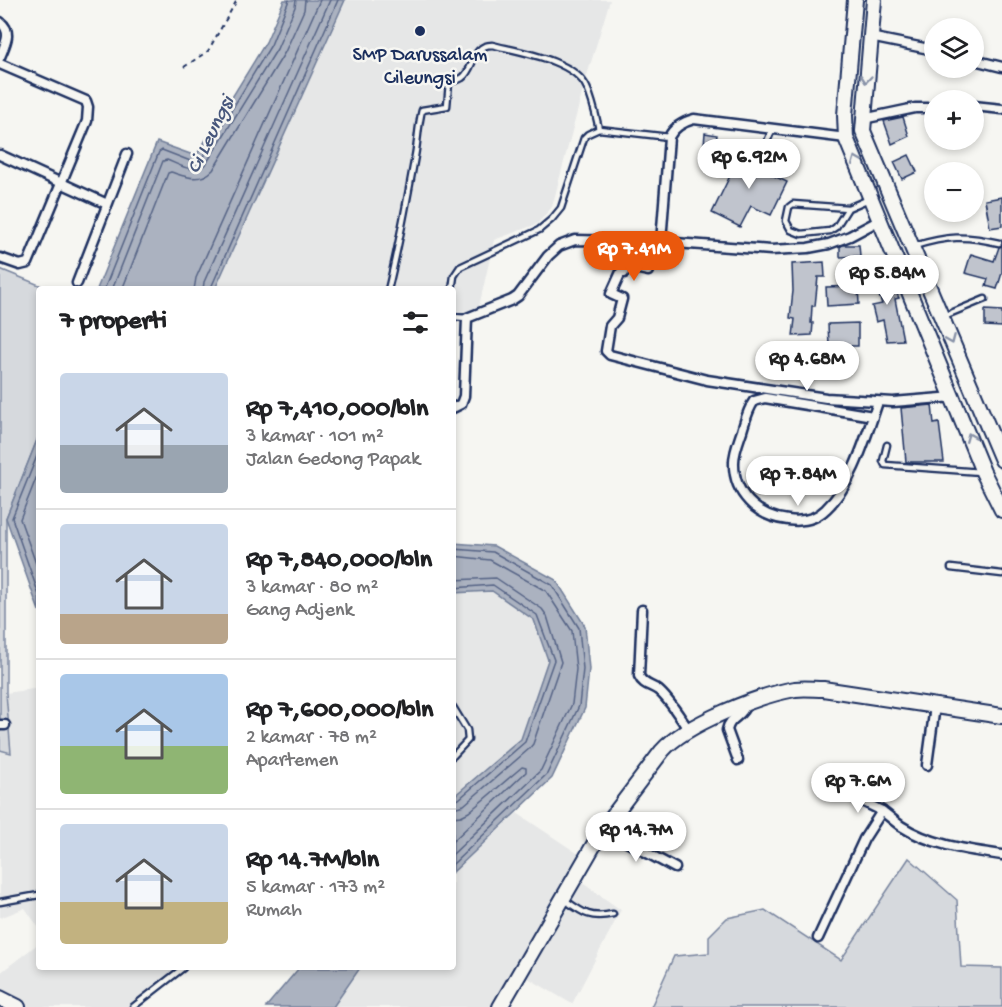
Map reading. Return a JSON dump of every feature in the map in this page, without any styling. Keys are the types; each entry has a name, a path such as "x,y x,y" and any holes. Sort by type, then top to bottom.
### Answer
{"main road":[{"path":"855,0 845,115 846,138 983,472 1002,510"},
{"path":"874,0 863,131 1001,455"},
{"path":"500,1007 603,829 671,741 688,729 746,704 780,692 798,689 823,689 1002,716"},
{"path":"0,998 18,1007"}],"street":[{"path":"0,21 7,29 8,36 0,57"},
{"path":"870,37 924,48"},
{"path":"984,62 1002,67"},
{"path":"0,64 88,104 87,121 28,262 20,265 0,258"},
{"path":"984,107 1002,109"},
{"path":"863,119 924,108"},
{"path":"846,138 694,119 677,126 669,137 657,242 648,271 625,266 624,273 621,272 611,294 622,300 617,318 610,326 606,351 610,355 662,369 732,384 826,398 878,402 954,397"},
{"path":"77,283 127,154"},
{"path":"0,155 107,204"},
{"path":"456,406 461,404 464,396 467,318 518,296 548,256 560,246 574,240 657,242 771,250 808,248 829,244 849,236 880,219"},
{"path":"873,416 765,398 754,400 734,459 738,485 742,494 754,507 780,519 810,520 817,516 826,509 848,478 863,446 878,402"},
{"path":"642,610 639,676 641,680 666,698 688,729"},
{"path":"738,760 726,730 730,721 744,712 746,704"},
{"path":"927,765 935,706"},
{"path":"846,793 882,811 902,827 925,837 962,849 1002,855"},
{"path":"818,938 864,840 882,811"},
{"path":"603,829 675,868"}],"lane":[{"path":"389,286 402,230 416,152 419,131 417,126 422,110 447,106 448,83 464,76 480,48 492,45 560,64 578,75 587,87 599,129"},
{"path":"761,155 773,128"},
{"path":"453,286 454,276 460,267 538,230 552,219 561,208 584,138 588,134 599,129 669,137"},
{"path":"848,208 836,227 830,231 801,234 791,230 786,221 789,207 793,204 848,208 871,198"},
{"path":"912,247 955,237 983,239 999,243"},
{"path":"941,317 985,299"},
{"path":"456,317 467,318"},
{"path":"887,445 883,461 885,465 983,472"},
{"path":"951,568 1002,574"},
{"path":"456,711 467,730 468,740 456,753"},
{"path":"0,902 36,896"},
{"path":"563,899 587,915 601,917 613,914"},
{"path":"133,1007 180,970"}],"path":[{"path":"184,67 208,51 237,0"}],"shaded area":[{"path":"345,0 610,0 585,82 552,207 537,224 494,240 478,311 456,312 456,286 217,286"},
{"path":"0,269 42,286 36,286 36,443 6,518 6,693 11,753 0,750"},
{"path":"492,591 534,620 548,660 521,739 456,794 456,593"},
{"path":"36,688 36,924 25,908 0,918 0,750 11,752 6,693"},
{"path":"517,813 592,863 581,882 621,910 572,1004 528,978 510,1007 332,1007 359,970 456,970 456,869"},
{"path":"909,858 957,900 961,967 1002,968 1002,1007 651,1007 674,956 709,953 709,936 727,918 765,910 841,960"},
{"path":"36,945 36,970 185,970 134,1007 10,1007 0,1001 0,973"}],"water":[{"path":"284,0 345,0 216,286 98,286 157,142 196,156 266,42"},
{"path":"36,443 36,603 6,518"},
{"path":"456,543 494,546 556,580 585,626 589,669 585,708 552,778 456,869 456,794 521,739 548,660 534,620 492,591 456,593"},
{"path":"297,970 359,970 333,1007 266,1007"}],"building":[{"path":"903,117 909,136 892,144 884,121"},
{"path":"705,133 717,135 715,147 704,145"},
{"path":"743,149 759,159 772,163 768,173 787,182 771,215 751,206 740,227 712,213"},
{"path":"909,155 917,172 902,179 894,162"},
{"path":"1002,197 1002,226 990,228 985,200"},
{"path":"859,245 860,256 840,257 840,247"},
{"path":"1002,246 1002,273 997,289 986,286 988,279 965,273 971,254 994,261 999,247"},
{"path":"824,262 825,277 818,277 815,306 812,306 812,335 793,336 795,319 790,318 793,291 792,264"},
{"path":"883,265 899,298 895,299 903,340 887,341 883,320 876,322 872,306 882,304 876,287 876,269"},
{"path":"858,286 859,304 827,306 826,287"},
{"path":"985,310 1002,311 1002,327 985,326"},
{"path":"858,323 858,346 829,346 828,324"},
{"path":"932,405 934,424 939,423 944,462 906,462 901,408"}],"place":[{"name":"SMP Darussalam Cileungsi","path":"420,31"}],"water label":[{"name":"Ci Leungsi","path":"209,134"}]}
